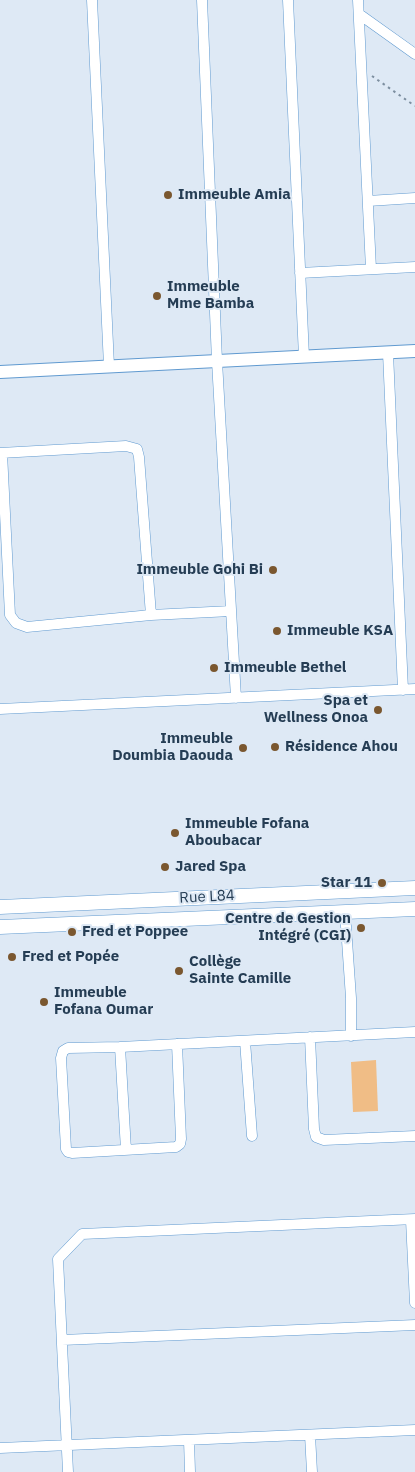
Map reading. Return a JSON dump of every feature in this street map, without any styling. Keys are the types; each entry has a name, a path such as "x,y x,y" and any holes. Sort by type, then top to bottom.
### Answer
{"main road":[{"name":"Rue L84","path":"0,907 415,888"},
{"name":"Rue L84","path":"0,927 415,909"}],"street":[{"path":"92,0 109,366"},
{"path":"202,0 217,361 236,698"},
{"path":"288,0 304,357"},
{"path":"358,0 371,269"},
{"path":"358,14 415,54"},
{"path":"368,201 415,198"},
{"path":"300,272 415,267"},
{"path":"0,372 415,352"},
{"path":"388,353 403,690"},
{"path":"151,615 137,449 126,446 1,453 10,615 16,623 27,627 151,615 231,611"},
{"path":"0,709 415,689"},
{"path":"344,912 351,998 351,1036"},
{"path":"177,1044 180,1144 176,1147 68,1152 66,1149 61,1058 63,1052 68,1048 415,1032"},
{"path":"310,1038 314,1129 316,1137 324,1140 415,1136"},
{"path":"245,1041 252,1136"},
{"path":"120,1047 126,1150"},
{"path":"68,1472 58,1259 82,1234 413,1220 415,1303"},
{"path":"62,1340 415,1325"},
{"path":"0,1448 415,1430"},
{"path":"310,1435 312,1472"},
{"path":"189,1440 190,1472"}],"path":[{"path":"362,69 415,106"}],"shaded area":[{"path":"376,1060 378,1111 353,1112 351,1062"}],"place":[{"name":"Immeuble Amia","path":"168,195"},
{"name":"Immeuble Mme Bamba","path":"157,296"},
{"name":"Immeuble Gohi Bi","path":"273,570"},
{"name":"Immeuble KSA","path":"277,631"},
{"name":"Immeuble Bethel","path":"214,668"},
{"name":"Spa et Wellness Onoa","path":"378,710"},
{"name":"Résidence Ahou","path":"275,747"},
{"name":"Immeuble Doumbia Daouda","path":"243,748"},
{"name":"Immeuble Fofana Aboubacar","path":"175,833"},
{"name":"Jared Spa","path":"165,867"},
{"name":"Star 11","path":"382,883"},
{"name":"Centre de Gestion Intégré (CGI)","path":"361,928"},
{"name":"Fred et Poppee","path":"72,932"},
{"name":"Fred et Popée","path":"12,957"},
{"name":"Collège Sainte Camille","path":"179,971"},
{"name":"Immeuble Fofana Oumar","path":"44,1002"}]}
